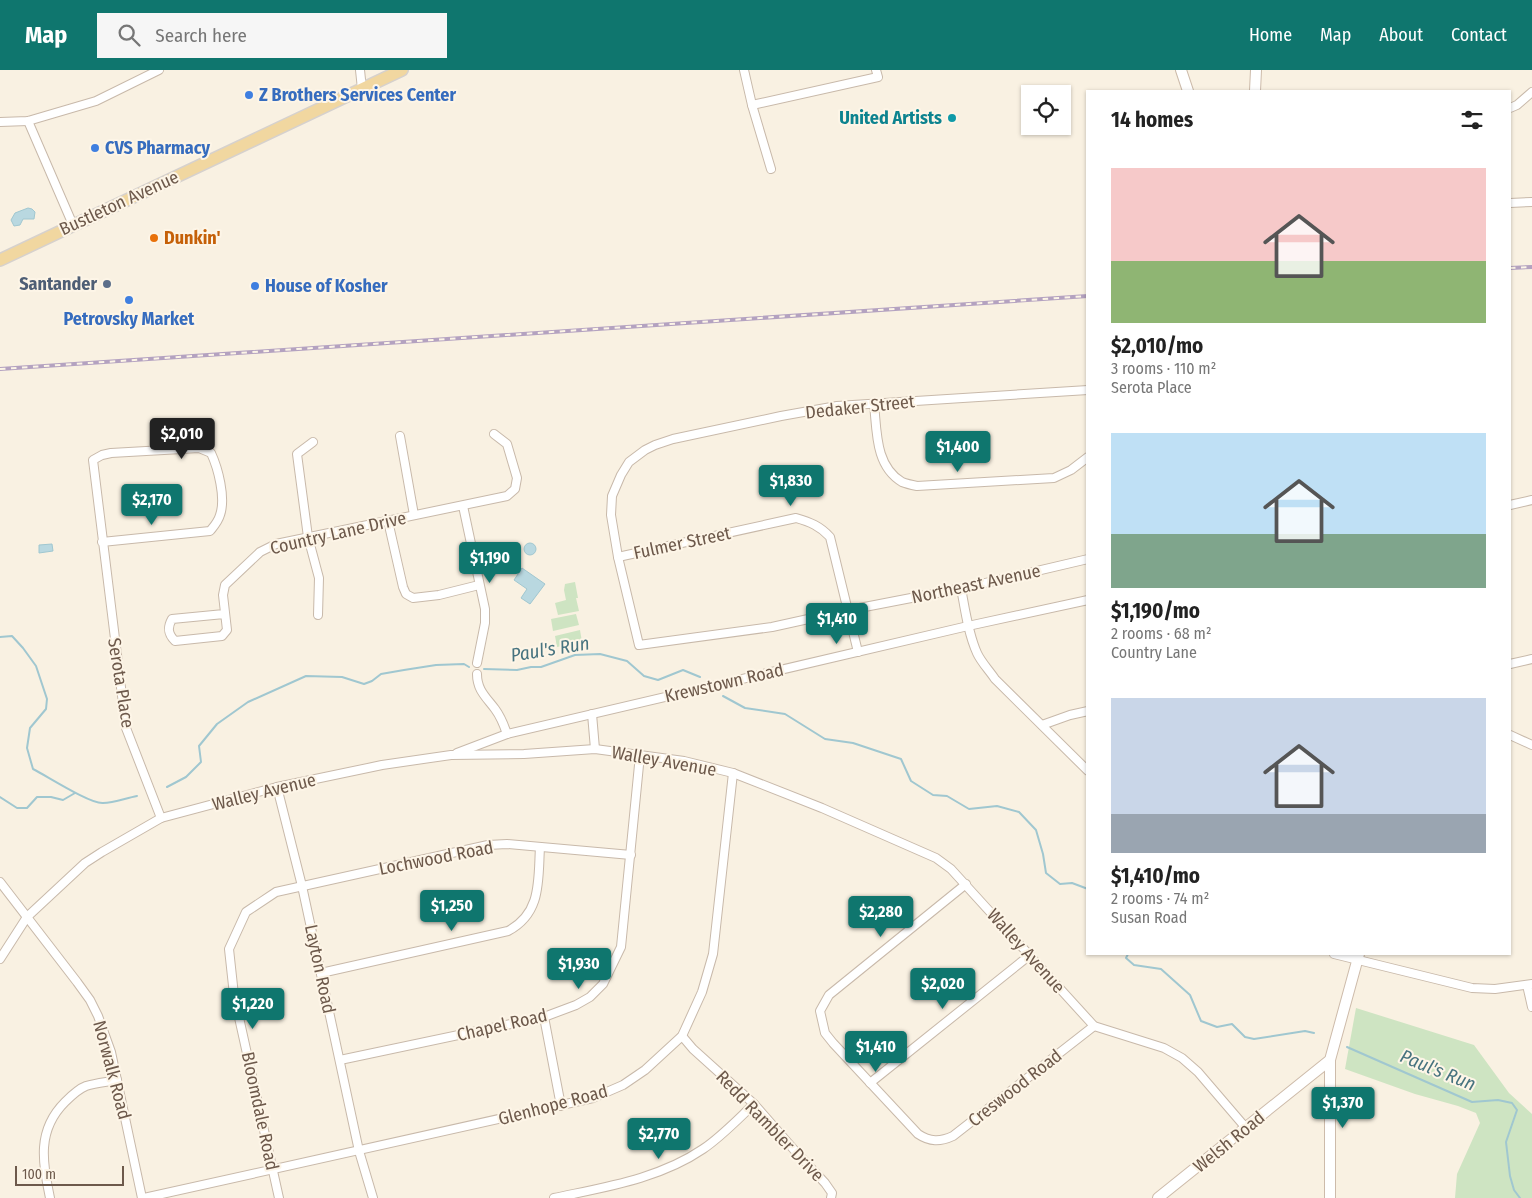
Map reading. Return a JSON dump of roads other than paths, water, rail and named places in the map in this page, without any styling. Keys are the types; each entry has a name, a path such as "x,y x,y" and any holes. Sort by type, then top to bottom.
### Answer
{"main road":[{"name":"Bustleton Avenue","path":"0,260 402,70"},
{"path":"1181,70 1188,90"},
{"path":"1255,90 1256,70"},
{"path":"1330,1198 1330,1060 1358,957"},
{"name":"Welsh Road","path":"1158,1198 1330,1060"}],"street":[{"path":"360,70 362,89"},
{"path":"744,70 770,169"},
{"path":"0,122 28,121 96,101 155,71"},
{"path":"752,105 878,77 877,72"},
{"path":"1511,108 1517,105 1532,92"},
{"path":"28,121 74,226"},
{"path":"1511,203 1532,202"},
{"name":"Dedaker Street","path":"636,634 618,557 611,515 612,496 620,475 629,462 656,444 781,416 837,406 1086,390"},
{"path":"874,404 878,443 885,466 903,483 917,486 1054,478 1072,470 1086,459"},
{"name":"Country Lane Drive","path":"224,614 172,619 168,626 169,635 175,641 222,636 227,630 223,595 225,585 260,552 276,544 507,496 515,488 517,478 507,444 494,434"},
{"path":"400,436 414,515"},
{"path":"313,442 297,454 308,537 319,578 318,615"},
{"name":"Serota Place","path":"102,542 210,531 217,523 223,504 217,464 211,453 199,448 102,455 93,460 102,542 126,728 161,818"},
{"path":"1511,505 1532,500"},
{"path":"463,506 485,609 485,623 477,663"},
{"name":"Fulmer Street","path":"618,557 796,518 808,521 830,537 858,652"},
{"path":"388,521 406,594 413,598 439,595 479,585"},
{"name":"Northeast Avenue","path":"636,634 639,645 772,627 961,588 1086,559"},
{"path":"961,588 968,626 977,653 995,678 1086,769"},
{"name":"Krewstown Road","path":"451,755 507,734 968,626 1086,600"},
{"path":"1511,664 1532,659"},
{"path":"477,674 477,683 481,692 495,709 503,722 507,734"},
{"path":"1042,725 1086,711"},
{"path":"592,714 595,749"},
{"path":"1511,735 1532,745"},
{"name":"Walley Avenue","path":"0,960 27,917 85,863 161,818 277,787 382,765 451,755 524,754 595,749 684,761 733,774 822,808 936,858 951,869 966,884 1094,1026"},
{"name":"Chapel Road","path":"340,1060 544,1017 576,1005 590,997 603,984 621,947 640,755"},
{"name":"Glenhope Road","path":"143,1198 593,1098 623,1085 645,1070 682,1036 702,992 712,954 733,774"},
{"name":"Layton Road","path":"277,787 302,886 359,1151 373,1198"},
{"name":"Lochwood Road","path":"302,886 488,845 507,844 631,855"},
{"path":"321,973 508,931 514,928 527,916 537,897 540,847"},
{"name":"Norwalk Road","path":"0,882 77,982 90,1000 98,1016 117,1080 143,1198"},
{"path":"966,884 829,995 820,1011 822,1024 829,1038 870,1083 1030,955"},
{"name":"Bloomdale Road","path":"279,1198 234,995 229,949 246,912 276,892 302,886"},
{"path":"1342,955 1358,957 1472,988 1495,989 1530,984 1532,1007"},
{"path":"544,1017 561,1106"},
{"path":"1094,1026 1164,1048 1182,1058 1198,1072 1246,1128"},
{"name":"Creswood Road","path":"870,1083 918,1134 927,1140 944,1140 953,1136 1094,1026"},
{"name":"Redd Rambler Drive","path":"682,1036 693,1049 754,1104 825,1183 832,1193 832,1198"},
{"path":"50,1198 43,1154 44,1139 50,1122 61,1106 86,1086 117,1080"},
{"path":"554,1198 592,1194 674,1166 703,1149 754,1104"}],"water":[{"path":"28,208 35,212 34,219 23,219 20,225 14,226 11,220 15,213"},
{"path":"530,543 536,549 530,555 524,549"},
{"path":"52,544 53,551 39,553 39,545"},
{"path":"522,568 545,584 530,604 521,598 527,589 514,580"}],"waterway":[{"path":"0,637 12,636 23,648 36,666 47,699 46,709 30,728 27,748 33,769 79,795 97,802 111,802 137,796"},
{"name":"Paul's Run","path":"484,669 517,670 541,667 575,655 600,654 627,661 644,676 658,680 683,670 700,677"},
{"name":"Paul's Run","path":"167,787 186,777 201,762 199,746 217,724 248,702 306,676 342,677 364,684 381,674 404,670 436,665 464,664 469,667"},
{"name":"Paul's Run","path":"723,696 745,708 785,714 825,739 853,743 901,759 911,781 933,795 947,796 969,809 997,806 1019,812 1036,830 1046,873 1060,884 1072,883 1086,888"},
{"path":"0,797 17,808 27,808 37,797 51,797 63,800 75,793"},
{"name":"Paul's Run","path":"1128,955 1126,958 1134,965 1161,969 1190,995 1201,1021 1217,1027 1232,1024 1245,1037 1254,1039 1305,1031 1314,1033"},
{"name":"Paul's Run","path":"1347,1047 1472,1102 1498,1100 1512,1103 1517,1110 1506,1142 1510,1176 1514,1190 1520,1198"}],"railway":[{"path":"1511,268 1532,267"},
{"path":"0,369 1086,296"}],"place":[{"name":"Z Brothers Services Center","path":"249,95"},
{"name":"United Artists","path":"952,118"},
{"name":"CVS Pharmacy","path":"95,148"},
{"name":"Dunkin'","path":"154,238"},
{"name":"Santander","path":"107,284"},
{"name":"House of Kosher","path":"255,286"},
{"name":"Petrovsky Market","path":"129,300"}]}
